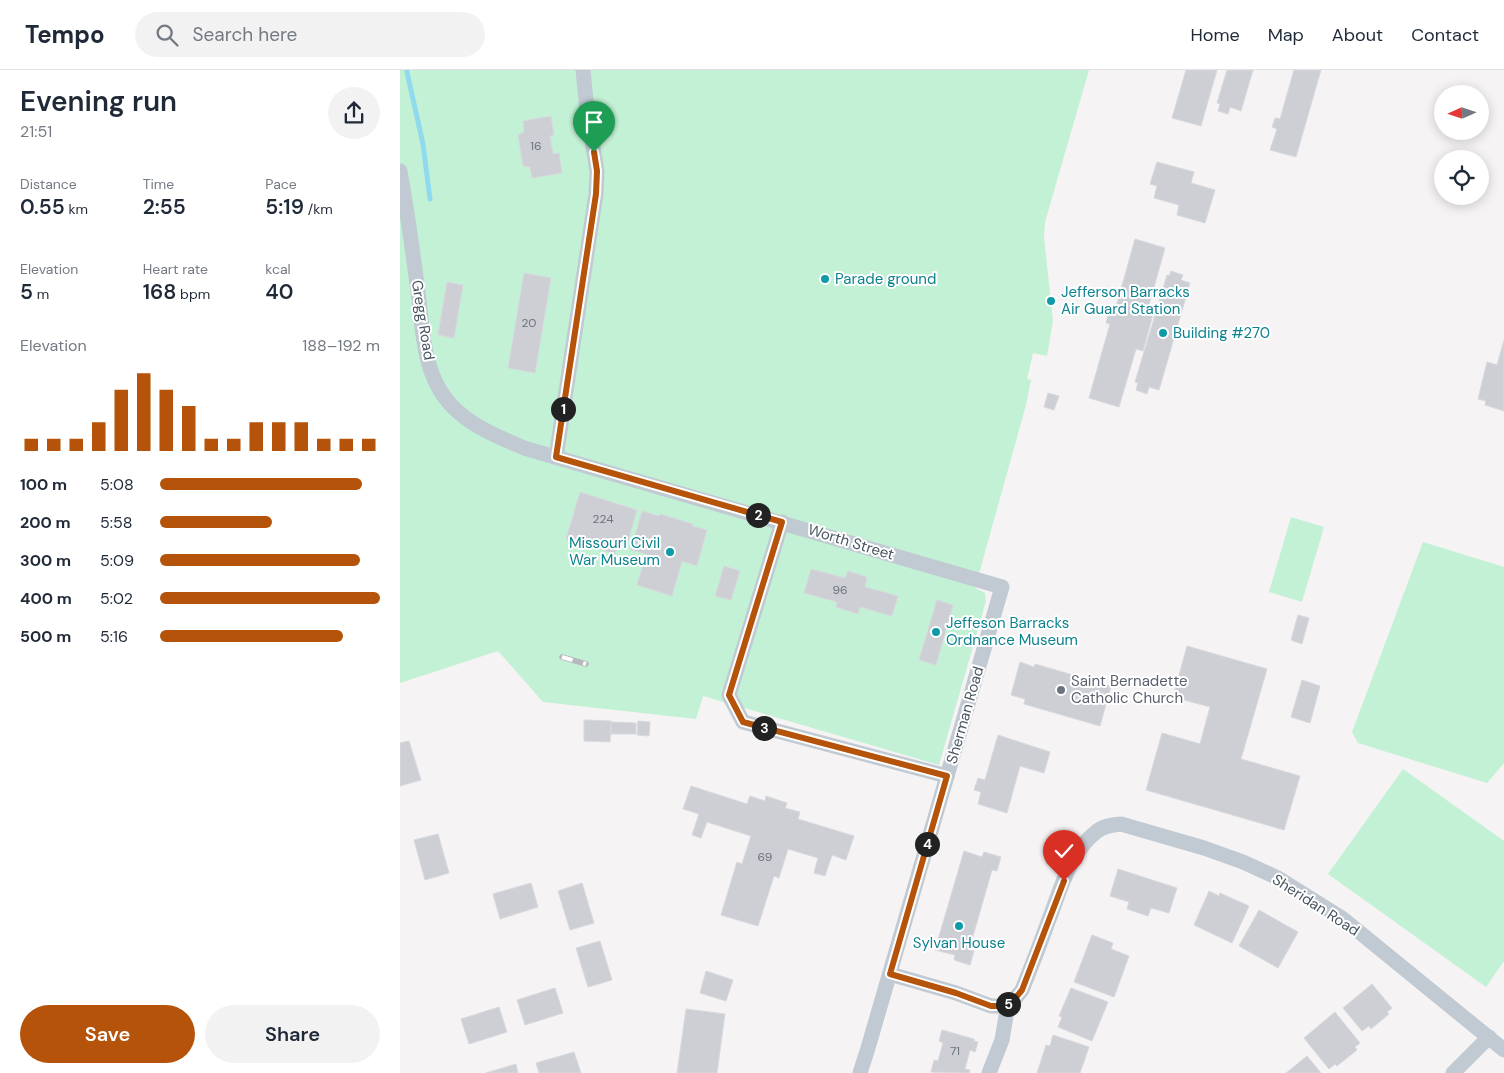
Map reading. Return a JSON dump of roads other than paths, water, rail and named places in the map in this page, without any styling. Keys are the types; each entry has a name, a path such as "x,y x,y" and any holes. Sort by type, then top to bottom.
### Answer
{"street":[{"path":"556,457 596,194 597,171 587,111 583,70"},
{"name":"Gregg Road","path":"400,171 419,297 424,346 431,371 440,390 452,406 485,431 524,448 556,457"},
{"name":"Worth Street","path":"556,457 1002,587"},
{"path":"782,522 729,695 743,722 947,776"},
{"name":"Sherman Road","path":"860,1073 1002,587"},
{"name":"Sheridan Road","path":"1008,1004 1022,990 1076,855 1087,840 1097,831 1108,825 1121,824 1204,848 1243,862 1278,878 1342,918 1504,1050"},
{"path":"890,974 956,993 991,1006 1008,1004 1002,1040 989,1073"},
{"path":"1453,1073 1489,1038"}],"waterway":[{"path":"407,72 423,144 430,199"}],"railway":[{"path":"562,657 586,664"}],"place":[{"name":"Parade ground","path":"825,279"},
{"name":"Jefferson Barracks Air Guard Station","path":"1051,301"},
{"name":"Building #270","path":"1163,333"},
{"name":"Missouri Civil War Museum","path":"670,552"},
{"name":"Jeffeson Barracks Ordnance Museum","path":"936,632"},
{"name":"Saint Bernadette Catholic Church","path":"1061,690"},
{"name":"Sylvan House","path":"959,926"}]}
